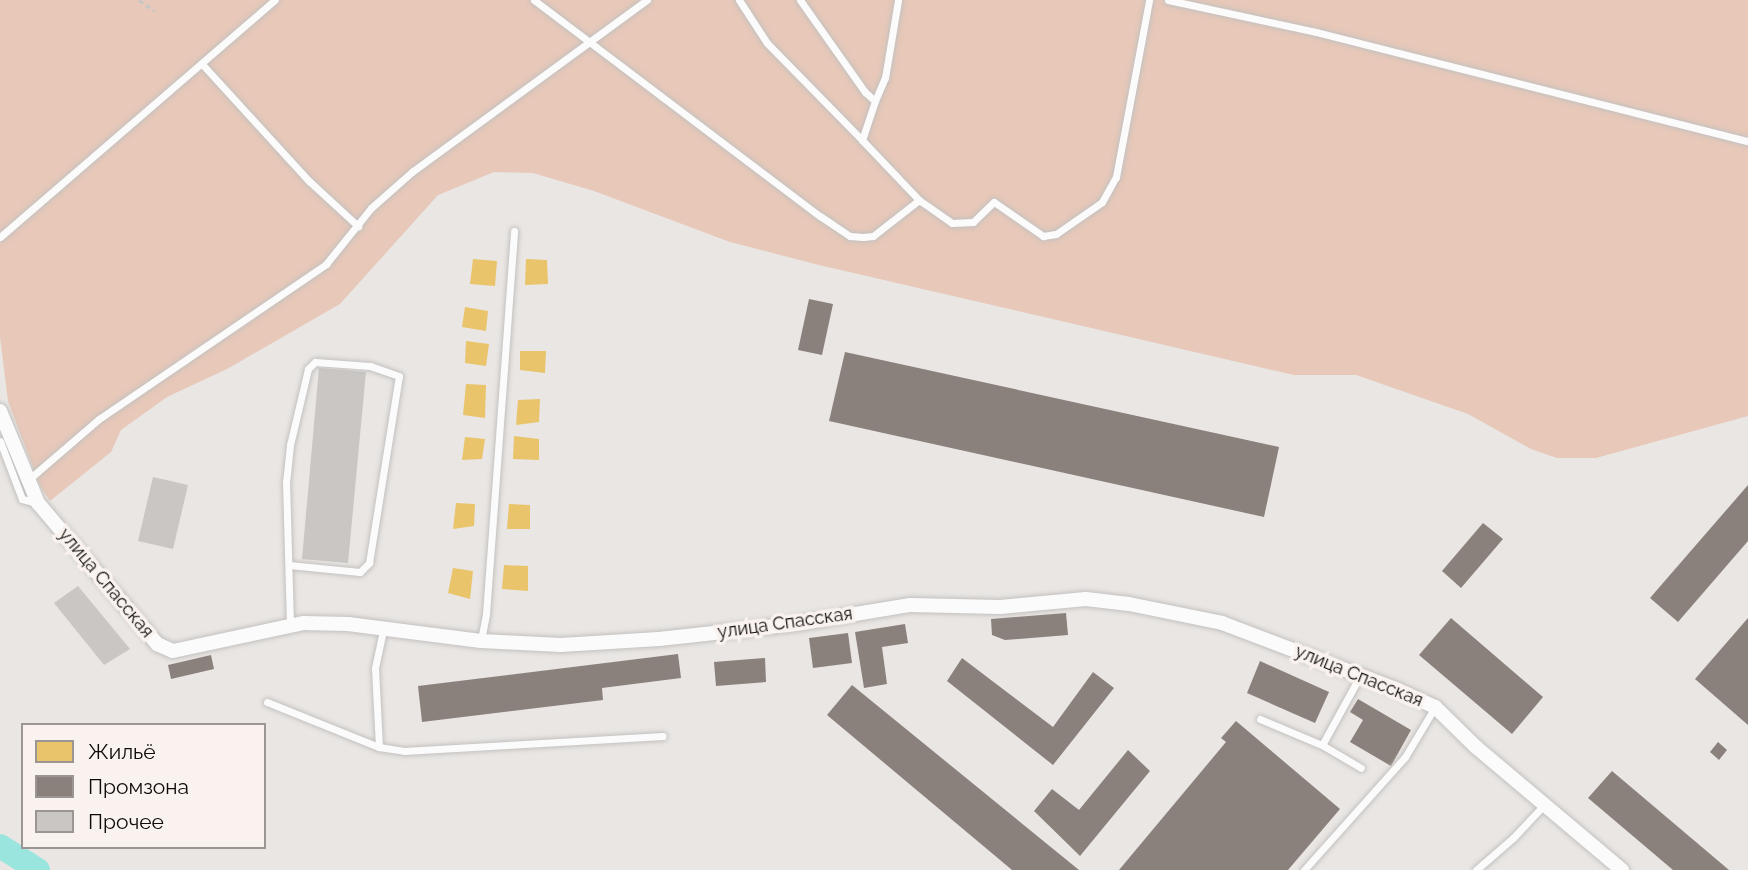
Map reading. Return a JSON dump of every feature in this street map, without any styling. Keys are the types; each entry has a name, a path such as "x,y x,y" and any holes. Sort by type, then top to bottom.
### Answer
{"street":[{"name":"улица Спасская","path":"0,411 38,503 158,644 173,651 304,623 348,624 481,641 561,645 659,639 795,624 910,605 999,607 1086,599 1222,623 1360,675 1435,707 1544,805 1622,870"}],"lane":[{"path":"0,237 275,0"},
{"path":"534,0 850,236 873,236 919,200"},
{"path":"27,481 99,419 326,264 371,208 413,171 647,0"},
{"path":"739,0 767,43 919,200 952,222 973,222 994,202 1043,236 1056,234 1102,202 1116,177 1149,0"},
{"path":"800,0 865,92 875,101"},
{"path":"862,140 885,78 898,0"},
{"path":"1168,0 1316,32 1748,141"},
{"path":"202,64 309,181 358,226"},
{"path":"481,641 486,614 514,231"},
{"path":"289,565 360,572 369,563 400,376 370,366 315,362 308,369 290,445 286,481 290,626"},
{"path":"0,441 22,499 38,503"},
{"path":"379,747 375,668 383,629"},
{"path":"1322,745 1360,675"},
{"path":"267,702 379,747 404,751 663,736"},
{"path":"1304,870 1405,757 1435,707"},
{"path":"1261,719 1322,745 1361,768"},
{"path":"1476,870 1513,838 1544,805"}],"path":[{"path":"139,0 155,11"}],"shaded area":[{"path":"0,0 1748,0 1748,416 1596,458 1557,458 1531,449 1468,414 1356,375 1294,375 819,265 730,242 594,191 533,173 494,172 438,195 340,304 227,369 167,397 121,430 111,452 50,501 40,486 8,401 0,337"}],"building: Жильё":[{"path":"473,259 497,261 495,286 470,284"},
{"path":"526,259 547,260 548,284 525,285"},
{"path":"465,307 488,311 486,331 462,327"},
{"path":"466,341 489,344 486,366 465,363"},
{"path":"520,351 546,351 545,373 520,370"},
{"path":"466,384 486,385 485,418 463,415"},
{"path":"540,399 539,422 516,425 518,400"},
{"path":"514,436 539,439 539,460 513,459"},
{"path":"465,437 485,439 482,459 462,460"},
{"path":"456,503 475,504 474,526 453,529"},
{"path":"509,504 530,505 530,529 507,529"},
{"path":"504,565 528,566 528,591 502,589"},
{"path":"453,568 473,571 470,599 448,593"}],"building: Промзона":[{"path":"809,299 833,304 822,355 798,350"},
{"path":"845,352 1279,447 1264,517 829,421"},
{"path":"1748,485 1748,541 1678,622 1650,598"},
{"path":"1483,523 1503,539 1461,588 1442,571"},
{"path":"1066,613 1068,635 1005,640 992,635 991,619"},
{"path":"1451,618 1543,697 1512,734 1419,655"},
{"path":"1748,618 1748,725 1695,679"},
{"path":"905,624 908,643 882,647 887,684 864,688 855,632"},
{"path":"848,633 852,663 813,668 809,638"},
{"path":"678,654 681,678 602,688 603,700 422,722 418,686"},
{"path":"211,655 214,669 171,679 168,665"},
{"path":"765,658 766,682 716,686 714,662"},
{"path":"962,658 1053,727 1093,672 1114,688 1053,765 947,681"},
{"path":"1260,661 1329,692 1315,723 1247,693"},
{"path":"852,685 1079,870 1012,870 827,715"},
{"path":"1358,699 1411,730 1391,766 1350,742 1363,720 1350,712"},
{"path":"1236,721 1340,809 1288,870 1119,870 1226,742 1221,738"},
{"path":"1718,742 1727,750 1719,760 1710,752"},
{"path":"1128,750 1150,771 1080,856 1034,811 1052,789 1079,810"},
{"path":"1612,771 1729,870 1673,870 1588,798"}],"building: Прочее":[{"path":"319,368 366,372 348,563 302,559"},
{"path":"153,477 188,485 173,549 138,541"},
{"path":"78,586 130,649 104,665 54,603"}],"waterway":[{"path":"0,846 38,870"}]}
